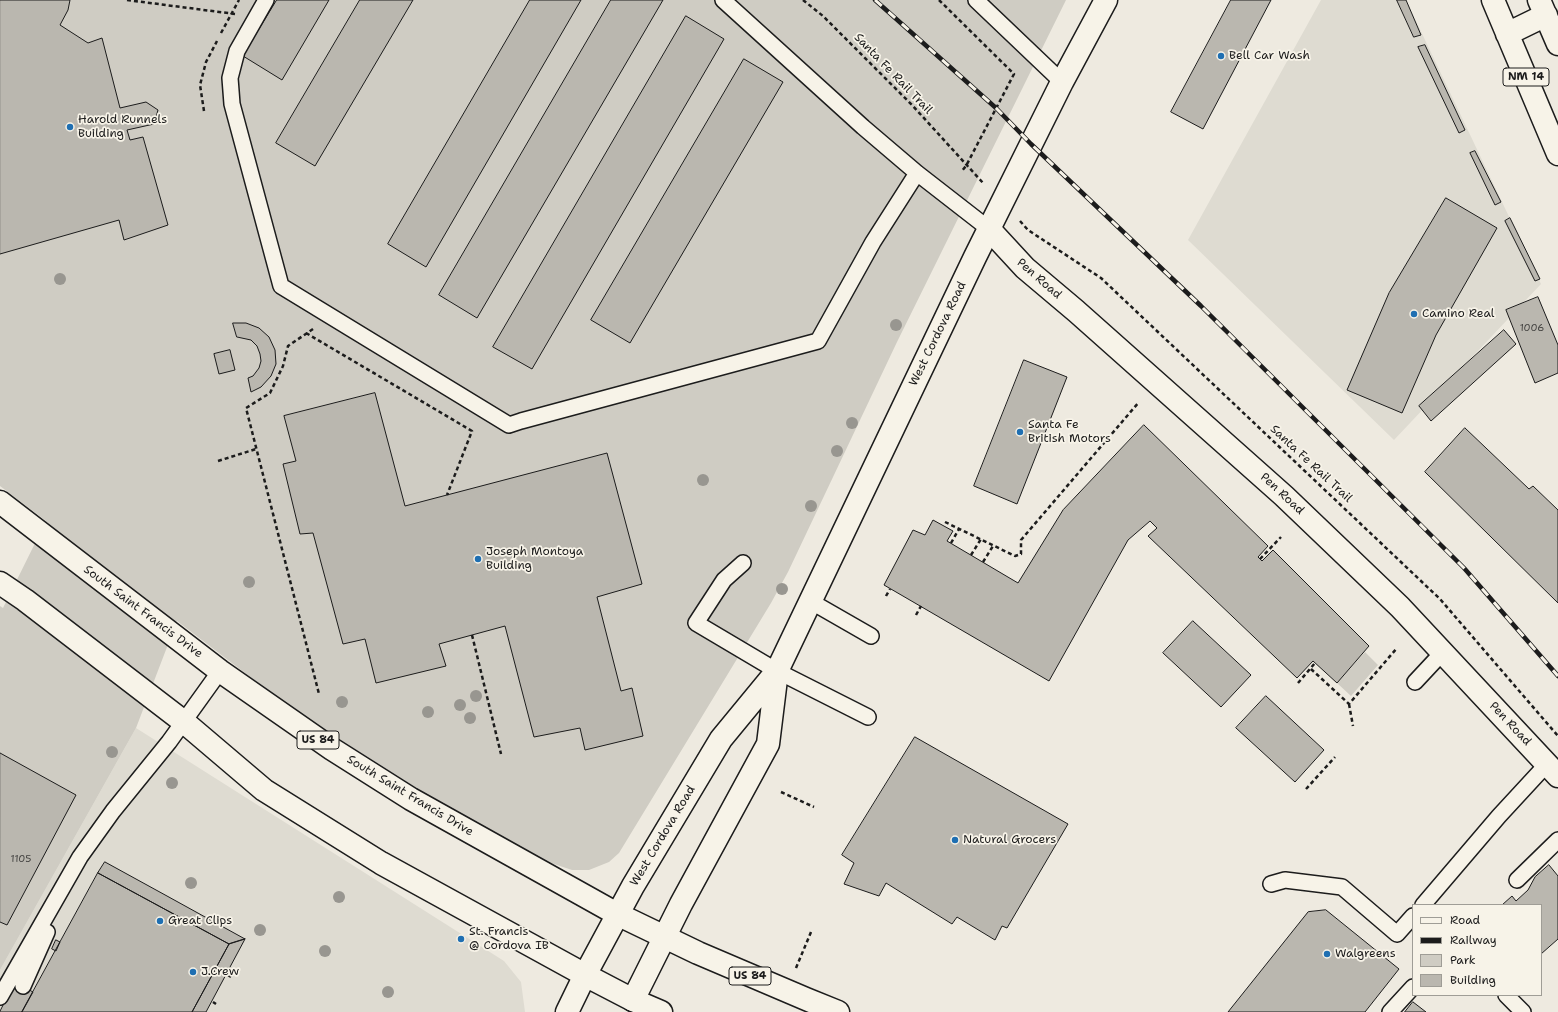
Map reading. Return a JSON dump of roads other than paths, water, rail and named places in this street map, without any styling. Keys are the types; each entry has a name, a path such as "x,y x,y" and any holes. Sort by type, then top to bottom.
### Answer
{"main road":[{"name":"West Cordova Road","path":"567,1012 617,914 721,739 777,671 989,229 1062,82 1106,0"},
{"name":"NM 14","path":"1493,0 1558,154"},
{"path":"1507,34 1542,8 1558,44"},
{"name":"Pen Road","path":"989,229 1025,268 1082,316 1284,496 1400,607 1552,770"},
{"name":"South Saint Francis Drive","path":"0,502 220,671 332,749 411,799 617,914 698,953 806,1000 838,1012"},
{"path":"0,583 25,600 184,722 264,790 381,863 585,975 630,1006 661,1012"},
{"name":"West Cordova Road","path":"630,1006 664,936 768,744 777,671"}],"lane":[{"path":"266,0 237,51 230,78 232,104 281,286 509,425 818,341 873,242 917,173"},
{"path":"723,0 807,77 917,173 989,229"},
{"path":"976,0 1062,82"},
{"path":"743,563 724,580 696,623 777,671 868,717"},
{"path":"810,601 871,636"},
{"path":"1415,682 1443,652"},
{"path":"0,997 80,857 113,811 184,722 220,671"},
{"path":"1424,904 1499,816 1552,770"},
{"path":"1517,880 1555,849"},
{"path":"23,986 80,857"},
{"path":"1271,884 1285,880 1342,887 1397,934 1412,917"},
{"path":"1390,1012 1412,988"},
{"path":"1508,997 1523,1012"}],"railway":[{"path":"875,0 996,108 1031,144 1201,306 1464,568 1558,676"}],"place":[{"name":"Bell Car Wash","path":"1221,56"},
{"name":"Harold Runnels Building","path":"70,127"},
{"name":"Camino Real","path":"1414,314"},
{"name":"Santa Fe British Motors","path":"1020,432"},
{"name":"Joseph Montoya Building","path":"478,559"},
{"name":"Natural Grocers","path":"955,840"},
{"name":"Great Clips","path":"160,921"},
{"name":"St. Francis @ Cordova IB","path":"461,939"},
{"name":"Walgreens","path":"1327,954"},
{"name":"J.Crew","path":"193,972"}]}
